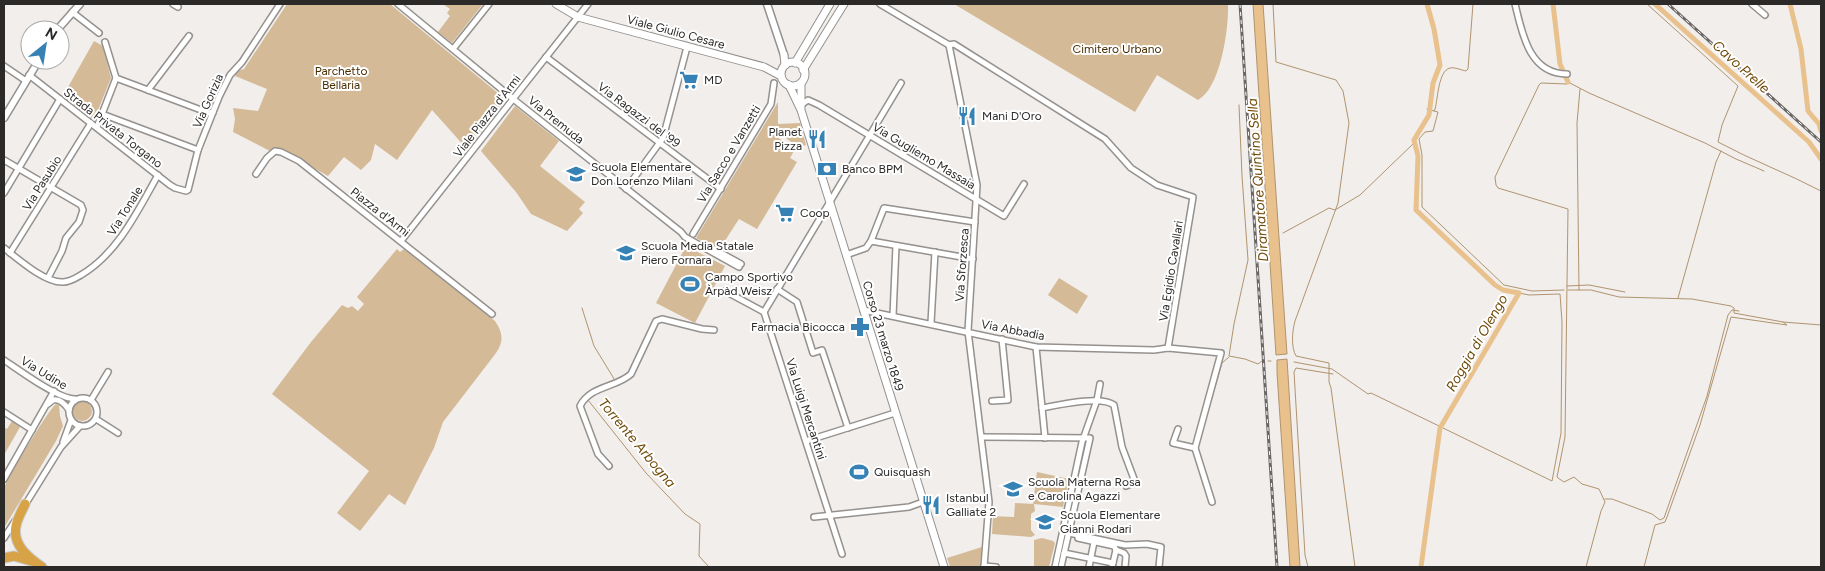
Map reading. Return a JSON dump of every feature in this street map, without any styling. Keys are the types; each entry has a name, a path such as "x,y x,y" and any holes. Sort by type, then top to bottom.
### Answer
{"highway":[{"path":"25,504 16,526 16,533 22,549 33,561 42,567"},
{"path":"4,548 14,556 33,561"},
{"path":"4,558 14,556"}],"main road":[{"name":"Viale Giulio Cesare","path":"556,4 578,17 764,68 781,76"},
{"path":"830,4 781,76 785,84 795,86 801,83 804,77 804,70 844,4"},
{"path":"784,55 788,65"},
{"name":"Viale Giulio Cesare","path":"764,68 788,65"},
{"path":"788,65 804,70"},
{"name":"Corso 23 marzo 1849","path":"801,83 801,108"},
{"name":"Corso 23 marzo 1849","path":"789,86 801,108 944,567"}],"street":[{"path":"65,20 80,4"},
{"name":"Via Gorizia","path":"188,190 198,150 230,75 242,62 280,4"},
{"name":"Via Premuda","path":"398,4 513,99 681,232 687,235 693,234 694,239 740,266 685,237 681,232"},
{"path":"453,49 489,4"},
{"name":"Viale Piazza d'Armi","path":"401,241 588,4"},
{"path":"767,4 784,55"},
{"path":"880,4 949,45"},
{"path":"1515,4 1521,32 1528,50 1538,62 1552,72 1565,74"},
{"path":"1752,4 1765,15"},
{"path":"72,12 99,33"},
{"path":"148,90 189,36"},
{"path":"97,127 116,78 105,42"},
{"name":"Via Egidio Cavallari","path":"949,45 954,44 1105,139 1131,168 1157,185 1193,197 1168,348"},
{"name":"Via Sforzesca","path":"949,45 977,184 968,331 989,502 984,567"},
{"path":"626,189 663,138 687,46"},
{"name":"Via Ragazzi del '99","path":"546,57 721,189"},
{"name":"Strada Privata Torgano","path":"4,66 28,78 60,99 175,188 188,190"},
{"path":"4,118 33,70"},
{"path":"116,78 209,113 213,112"},
{"name":"Via Sacco e Vanzetti","path":"693,234 771,104 774,82"},
{"path":"725,291 764,312 901,82"},
{"path":"4,192 60,99"},
{"name":"Via Gugliemo Massaia","path":"801,108 808,100 1004,216 1024,184"},
{"path":"102,114 198,150"},
{"name":"Via Pasubio","path":"10,253 91,123"},
{"name":"Piazza d'Armi","path":"256,174 271,153 281,152 288,155 401,241 492,314"},
{"path":"4,160 81,205 83,213 66,238 62,252 48,278"},
{"name":"Via Tonale","path":"4,248 31,269 48,278 63,282 70,281 101,260 120,240 158,175"},
{"path":"846,255 866,248 871,242 884,208 975,222"},
{"path":"871,242 973,259"},
{"path":"893,316 896,246"},
{"path":"931,323 935,252"},
{"path":"777,289 797,302 813,353 822,350 848,428"},
{"name":"Via Abbadia","path":"863,310 931,323 1036,347 1154,350 1168,348 1221,353 1195,448"},
{"name":"Via Luigi Mercantini","path":"764,312 842,554"},
{"path":"608,466 598,454 580,406 585,397 632,374 656,321 662,319 702,329 714,330"},
{"path":"992,402 1008,400 1002,339"},
{"path":"1036,347 1045,438"},
{"name":"Via Udine","path":"4,361 54,391 70,399 76,399"},
{"path":"91,400 108,372"},
{"path":"1055,567 1083,438 1097,400 1100,384"},
{"path":"44,411 54,391"},
{"path":"68,410 72,402 84,397 91,400 98,410 96,419 89,425 80,426 71,420"},
{"path":"4,478 44,411 51,401 55,399 62,402 68,410 71,420 61,447"},
{"path":"1042,408 1097,400 1111,402 1114,405 1122,447 1134,479 1133,484 1126,486"},
{"path":"4,412 32,430"},
{"path":"806,442 895,413"},
{"path":"96,419 118,433"},
{"path":"4,538 61,447 80,426"},
{"path":"1178,428 1173,443 1195,448 1212,502"},
{"path":"982,437 1090,438 1061,567"},
{"path":"814,517 909,507 923,502"},
{"path":"1068,534 1114,546 1116,550 1124,553 1126,556 1125,567"},
{"path":"1068,534 1125,545 1147,544 1161,546 1160,567"},
{"path":"1089,567 1094,542"},
{"path":"1064,553 1091,558 1112,565 1116,550"},
{"path":"984,567 996,567"}],"green space":[{"name":"Parchetto Bellaria","path":"287,4 390,4 505,99 466,148 432,110 397,160 375,144 371,160 361,170 344,157 328,176 282,150 270,151 233,132 235,119 233,108 258,111 267,89 235,76 237,71 244,69"},
{"path":"443,4 483,4 452,43 438,32 450,16 447,13 450,9"},
{"name":"Cimitero Urbano","path":"954,4 1228,4 1228,14 1222,56 1213,83 1206,93 1198,100 1157,75 1135,112"},
{"path":"94,41 103,46 111,78 94,120 63,96"},
{"path":"778,102 778,124 800,123 806,145 798,147 779,133 777,137 795,149 790,158 797,162 757,229 739,219 719,250 696,238"},
{"path":"515,106 559,141 540,166 585,202 579,209 583,213 567,231 531,214 516,192 481,151"},
{"name":"Campo Sportivo Àrpàd Weisz","path":"686,246 725,266 695,323 656,303"},
{"path":"397,249 400,252 404,249 495,321 500,329 501,341 496,353 443,422 434,448 405,505 389,494 360,531 337,513 369,471 272,394 342,305 348,308 352,306 358,311 364,304 357,297"},
{"path":"1059,278 1088,296 1077,314 1048,295"},
{"path":"82,401 89,404 92,411 89,418 82,421 75,418 72,411 75,404"},
{"path":"56,404 59,405 63,426 4,528 4,488 45,418"},
{"path":"12,421 20,427 4,455 4,427 7,429"},
{"path":"1037,472 1069,479 1063,507 1034,504 1035,511 1031,514 1031,530 1035,535 1031,537 992,534 993,516 1014,517 1015,503 1033,504"},
{"path":"1042,538 1055,543 1049,567 1034,567 1034,540"},
{"path":"982,547 980,567 950,567 947,558"}],"shaded area":[{"path":"1253,4 1263,4 1287,354 1276,355"},
{"path":"1287,359 1300,567 1290,567 1277,373 1277,360"}],"waterway":[{"path":"1273,4 1276,62 1336,80 1343,91 1349,123 1338,203 1295,321 1292,339 1296,356 1329,363 1329,382 1355,567"},
{"name":"Roggia di Olengo","path":"1421,567 1440,428 1519,293 1503,290 1495,285 1416,210 1418,156 1414,140 1429,115 1433,83 1440,65 1434,29 1427,4"},
{"path":"1427,109 1434,111 1435,109 1439,86 1446,70 1456,68 1466,71 1468,69 1473,4"},
{"path":"1553,4 1560,64 1568,82"},
{"path":"1647,4 1738,86 1722,125 1718,142 1821,191"},
{"name":"Cavo Prelle","path":"1655,4 1809,142 1821,159"},
{"path":"1790,4 1801,49 1808,111 1819,124 1821,131"},
{"path":"1586,567 1605,502 1599,489 1582,484 1574,477 1564,482 1557,477 1565,437 1568,209 1498,188 1495,177 1539,85 1541,83 1567,84 1568,82 1764,171"},
{"path":"1579,290 1577,123 1580,89"},
{"name":"Diramatore Quintino Sella","path":"1239,105 1248,260 1229,356 1258,364 1262,361"},
{"path":"1434,111 1438,112 1433,131 1425,132 1419,139 1422,155 1422,207 1504,285 1532,291 1564,290"},
{"path":"1283,233 1329,208 1335,210 1360,195 1414,143"},
{"path":"1678,298 1716,162 1721,151"},
{"path":"1567,286 1589,285 1625,292"},
{"path":"1568,290 1591,290 1619,297 1692,299 1731,306 1734,308 1734,313 1783,322 1821,325"},
{"path":"1443,428 1552,481 1561,433 1562,322 1560,294 1529,295 1519,293"},
{"name":"Torrente Arbogna","path":"582,308 594,346 616,382"},
{"path":"1605,499 1612,499 1652,514 1660,520 1664,518 1707,396 1728,315 1732,310 1739,311"},
{"path":"1644,567 1655,525 1665,522 1700,425 1731,317 1787,325 1783,322"},
{"path":"1198,446 1222,363 1229,357"},
{"path":"1294,362 1332,369 1368,394 1371,393 1439,426"},
{"path":"1308,567 1305,555 1294,372 1296,368 1333,374"},
{"name":"Torrente Arbogna","path":"616,385 596,394 588,400 646,473 685,514 700,524 699,556 709,567"}],"railway":[{"path":"1240,4 1277,567"},
{"path":"1668,4 1821,142"}],"place":[{"name":"MD","path":"689,80"},
{"name":"Mani D'Oro","path":"967,116"},
{"name":"Planet Pizza","path":"817,139"},
{"name":"Banco BPM","path":"827,169"},
{"name":"Scuola Elementare Don Lorenzo Milani","path":"576,174"},
{"name":"Coop","path":"785,213"},
{"name":"Scuola Media Statale Piero Fornara","path":"626,253"},
{"name":"Campo Sportivo Àrpàd Weisz","path":"690,284"},
{"name":"Farmacia Bicocca","path":"860,327"},
{"name":"Quisquash","path":"859,472"},
{"name":"Scuola Materna Rosa e Carolina Agazzi","path":"1013,489"},
{"name":"Istanbul Galliate 2","path":"931,505"},
{"name":"Scuola Elementare Gianni Rodari","path":"1045,522"}]}
